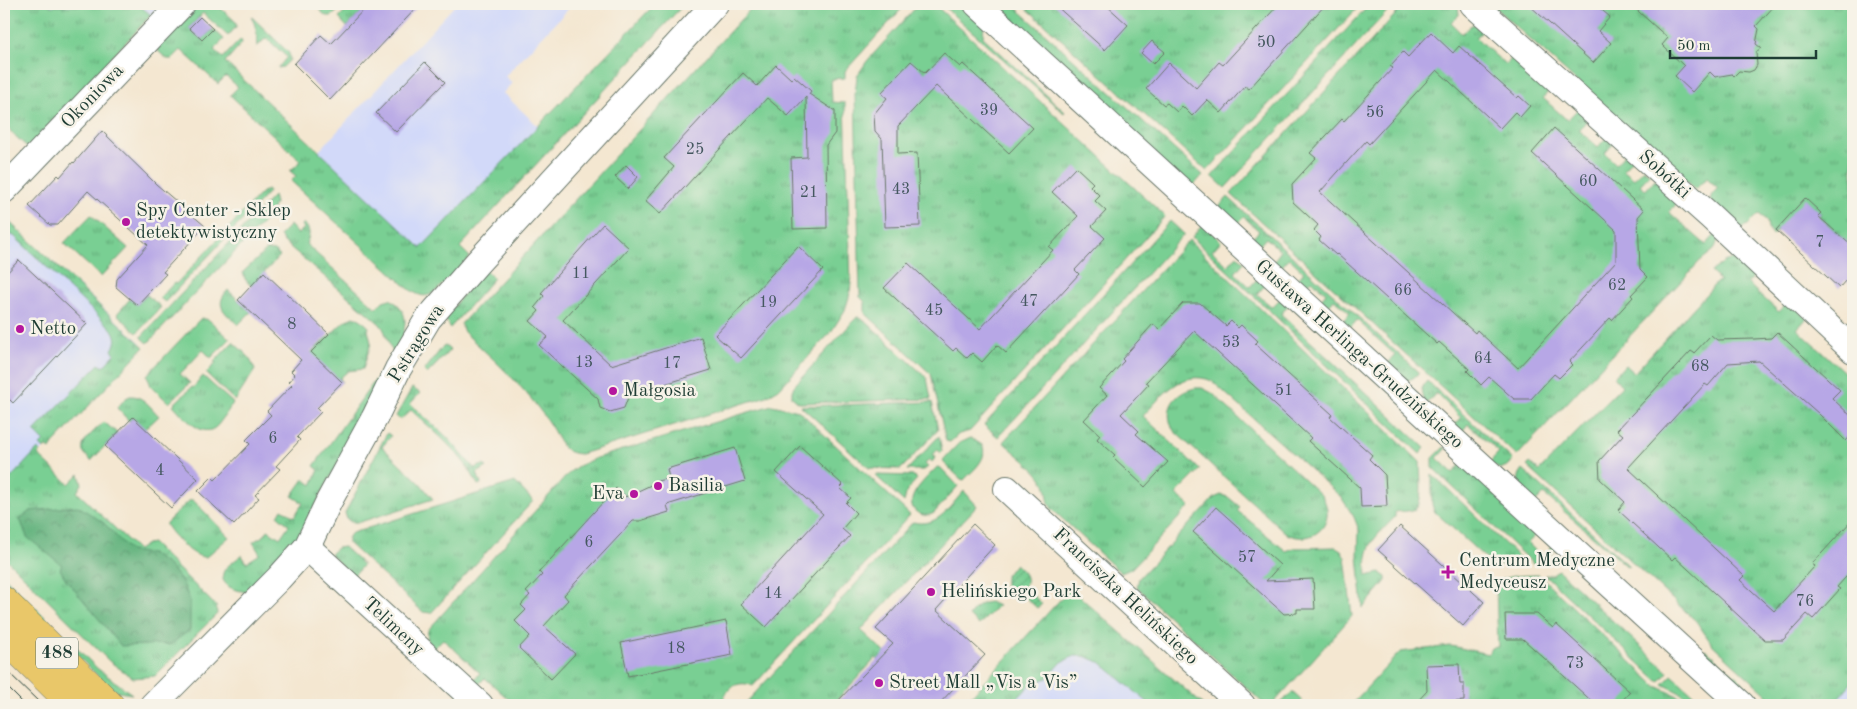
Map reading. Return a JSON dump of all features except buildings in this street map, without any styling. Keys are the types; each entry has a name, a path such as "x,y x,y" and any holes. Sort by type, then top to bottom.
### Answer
{"main road":[{"name":"488","path":"4,601 110,705"},
{"name":"488","path":"4,637 73,705"}],"street":[{"name":"Okoniowa","path":"4,190 182,4"},
{"name":"Pstrągowa","path":"153,705 279,578 307,547 398,369 428,319 715,4"},
{"name":"Gustawa Herlinga-Grudzińskiego","path":"977,4 1742,705"},
{"name":"Sobótki","path":"1473,4 1710,216 1853,350"},
{"name":"Franciszka Helińskiego","path":"1007,489 1242,705"},
{"name":"Telimeny","path":"307,547 480,705"}],"shaded area":[{"path":"50,4 163,4 151,15 139,5 50,6"},
{"path":"456,4 573,4 505,76 512,83 503,93 538,126 421,248 319,151"},
{"path":"4,217 141,343 4,492"},
{"path":"1091,610 1197,705 1003,705"},
{"path":"1853,681 1853,705 1832,705 1832,704"}],"green space":[{"path":"4,4 50,4 50,6 139,5 151,15 28,148 4,125"},
{"path":"197,4 216,4 236,22 236,27 228,36 203,13 189,28 202,40 213,29 224,39 214,50 223,58 241,39 242,43 225,62 421,248 655,4 684,4 460,247 470,257 436,291 426,296 419,295 409,289 291,181 296,176 290,171 301,161 230,95 238,87 226,76 218,84 181,50 172,59 167,59 158,51 158,44"},
{"path":"313,4 345,4 332,16 326,16"},
{"path":"353,4 368,5 347,27 339,18"},
{"path":"755,4 802,4 832,9 873,4 906,4 845,71 845,78 831,79 832,102 845,103 851,285 845,310 831,332 779,389 767,396 581,454 569,452 562,446 533,401 464,332 461,324"},
{"path":"919,4 934,4 1165,216 970,431 959,434 950,442 946,441 931,374 865,313 865,302 860,297 855,94 857,76 867,61"},
{"path":"941,4 963,4 984,23 983,37 1065,112 1064,113"},
{"path":"989,4 1012,4 1203,175 1190,189"},
{"path":"1022,4 1361,4 1207,171"},
{"path":"1370,4 1394,4 1225,188 1212,176"},
{"path":"1405,4 1458,4 1459,15 1451,23 1462,34 1472,25 1486,27 1476,38 1506,65 1516,53 1553,86 1543,98 1567,120 1578,109 1588,119 1579,130 1598,147 1608,136 1614,143 1605,153 1616,164 1626,153 1632,159 1623,170 1634,179 1643,169 1650,174 1640,185 1646,190 1655,179 1679,201 1669,212 1706,245 1716,234 1718,240 1714,250 1700,261 1517,456 1231,194"},
{"path":"1491,4 1853,4 1853,260 1844,252 1850,245 1819,216 1821,213 1805,199 1772,236 1768,229 1767,221 1759,214 1748,225 1740,228 1710,200 1712,194 1718,188 1707,178 1695,189"},
{"path":"251,16 289,53 290,60 283,67 278,68 287,57 266,38 257,47 256,31"},
{"path":"268,190 269,192 165,302 160,298 174,283 176,284 262,192"},
{"path":"273,196 275,203 271,214 148,343 141,337"},
{"path":"1228,197 1419,373 1406,381 1385,367 1395,355 1357,320 1347,332 1339,325 1350,313 1334,299 1324,311 1317,304 1326,293 1312,280 1301,290 1294,284 1304,272 1289,258 1279,270 1272,263 1281,251 1266,238 1256,249 1249,242 1259,231 1244,217 1233,228 1215,211"},
{"path":"91,215 128,248 101,277 64,243"},
{"path":"4,217 144,347 50,449 46,446 44,449 40,445 44,441 34,431 99,364 103,367 115,354 112,350 115,344 115,336 110,327 14,236 4,232"},
{"path":"1170,221 1184,234 998,437 984,425"},
{"path":"304,223 309,233 306,244 376,308 383,301 390,299 402,310 405,317 404,332 395,354 380,324 283,241 280,235 290,225 298,234 304,228 302,225"},
{"path":"1203,224 1221,241 1212,251 1228,266 1237,255 1244,262 1235,273 1250,287 1260,276 1267,283 1257,294 1272,307 1282,297 1289,304 1281,314 1425,448 1420,454 1192,237"},
{"path":"1189,240 1420,462 1421,495 1418,506 1413,510 1395,512 1395,517 1376,537 1369,549 1366,565 1367,576 1380,573 1386,577 1386,581 1363,608 1358,556 1359,530 1354,517 1341,497 1212,381 1191,378 1182,381 1165,393 1143,416 1200,470 1176,494 1190,506 1131,569 1121,573 1052,509 1046,485 1040,476 1003,442"},
{"path":"267,250 274,251 280,256 251,286 245,279 243,272"},
{"path":"1737,259 1757,272 1747,283 1779,312 1789,301 1807,318 1797,329 1853,380 1853,681 1832,705 1795,705 1785,696 1777,704 1712,644 1696,621 1527,466 1530,463 1539,471 1622,386 1614,377 1625,365 1634,373 1719,280 1711,272 1724,262"},
{"path":"483,269 494,278 450,328 445,318"},
{"path":"228,290 251,312 238,325 221,305"},
{"path":"147,295 161,307 137,333 117,314 130,299 137,305"},
{"path":"354,317 360,319 369,327 371,343 363,369 348,371 340,378 342,382 311,353 346,320"},
{"path":"857,317 862,318 927,378 931,399 799,403 792,397 794,386"},
{"path":"201,318 209,320 230,339 211,358 203,350 180,374 190,383 169,403 151,386 147,375"},
{"path":"233,342 249,357 255,370 235,401 206,373"},
{"path":"444,345 450,350 427,374 424,371"},
{"path":"383,374 384,376 299,536 288,550 244,593 228,586 223,579 224,571 227,567 242,555 246,563 260,554 253,542 265,535 268,530 280,538 289,525 278,516 282,509 294,517 303,503 292,496 304,479 312,485 319,470 314,466 376,379"},
{"path":"203,376 233,403 217,426 211,430 199,429 187,420 173,405 193,388"},
{"path":"1427,381 1513,460 1509,465 1500,469 1489,463 1499,452 1468,424 1459,435 1452,428 1461,418 1436,393 1426,404 1422,392"},
{"path":"412,388 420,393 410,404 447,437 474,468 483,465 487,467 477,473 481,484 478,485 465,463 448,444 411,410 400,420 396,416"},
{"path":"1202,388 1212,393 1322,496 1327,515 1321,530 1306,537 1287,534 1174,431 1169,416 1172,403 1182,393"},
{"path":"130,396 143,400 159,416 145,429 133,417 129,421 117,408"},
{"path":"932,402 938,430 901,469 869,468 801,406"},
{"path":"772,405 799,411 910,515 753,686 742,684 732,687 726,694 723,705 515,705 485,678 475,688 470,684 480,673 443,639 433,649 427,639 428,630 570,472 578,466 596,458"},
{"path":"104,422 117,433 91,461 83,451 84,443"},
{"path":"387,433 391,436 382,447 419,482 433,499 360,522 351,522 347,519 345,513"},
{"path":"939,436 942,451 940,453 937,450 933,455 936,457 932,462 929,459 925,464 928,467 924,470 907,470"},
{"path":"971,438 982,445 984,450 982,460 964,480 943,460 959,443"},
{"path":"1444,447 1446,448 1437,458 1453,473 1462,463 1538,532 1528,543 1542,557 1553,546 1555,549 1542,563 1533,564 1433,468 1433,458"},
{"path":"38,449 41,452 38,455 69,484 79,474 82,484 77,492 138,550 152,543 216,606 217,614 155,676 133,678 109,661 4,557 4,485"},
{"path":"937,467 941,468 958,486 934,513 922,515 913,508 913,496"},
{"path":"1523,470 1629,566 1544,494 1534,504 1518,484 1519,476"},
{"path":"1432,474 1526,564 1493,565 1434,511 1432,504"},
{"path":"875,475 914,476 917,479 907,490 904,502"},
{"path":"515,482 533,501 431,613 423,612 348,543 348,537 352,533"},
{"path":"964,491 977,506 861,630 941,705 927,705 876,658 832,705 744,705 913,522 922,523 936,519"},
{"path":"1221,495 1228,497 1240,507 1237,510 1240,513 1286,551 1294,548 1336,547 1341,550 1345,557 1352,616 1272,705 1264,704 1137,587 1139,578 1214,498"},
{"path":"190,500 193,500 229,537 206,557 201,557 190,550 178,540 166,525"},
{"path":"78,506 104,523 130,551 151,554 168,565 183,583 190,601 190,630 171,644 121,646 65,578 60,569 62,565 27,537 20,519 30,511"},
{"path":"344,547 363,565 353,576 330,554 337,548"},
{"path":"1015,564 1026,577 1024,587 1042,604 1037,608 1020,592 1014,598 1005,588 1005,577"},
{"path":"1558,570 1668,672 1659,682 1545,575 1553,575"},
{"path":"1539,575 1656,686 1678,696 1687,705 1351,705 1400,652 1451,646 1488,654 1491,648 1498,647 1496,586 1504,579 1510,577"},
{"path":"4,577 98,669 132,694 118,692 108,686 4,583"},
{"path":"1070,589 1203,705 1151,705 1100,662 1084,656 1074,656 1062,662 1047,678 1030,685 1011,705 963,705"},
{"path":"990,602 998,606 979,625 969,616 978,606"},
{"path":"1706,649 1767,705 1754,705 1705,654"},
{"path":"1672,675 1705,705 1693,705 1682,694 1663,684"},
{"path":"1292,692 1302,701 1298,705 1279,705"}],"tram line":[{"path":"4,668 42,705"},
{"path":"4,684 25,705"}],"place":[{"name":"Spy Center - Sklep detektywistyczny","path":"126,222"},
{"name":"Netto","path":"20,329"},
{"name":"Małgosia","path":"613,391"},
{"name":"Basilia","path":"658,486"},
{"name":"Eva","path":"634,494"},
{"name":"Centrum Medyczne Medyceusz","path":"1448,572"},
{"name":"Helińskiego Park","path":"931,592"},
{"name":"Street Mall „Vis a Vis”","path":"879,683"}]}
